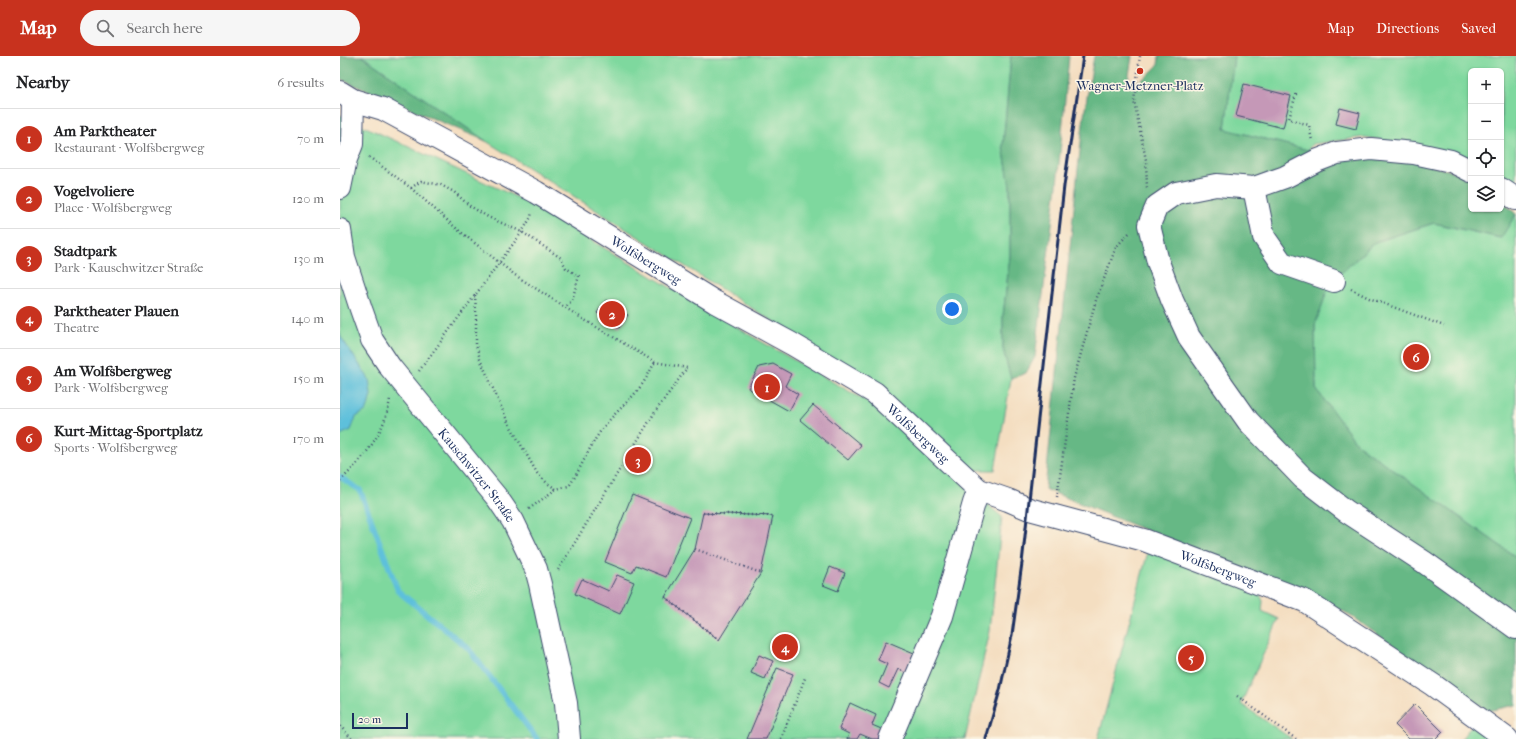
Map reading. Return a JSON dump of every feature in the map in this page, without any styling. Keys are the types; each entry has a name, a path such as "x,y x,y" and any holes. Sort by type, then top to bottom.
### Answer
{"street":[{"path":"340,188 346,159 352,144 346,96"},
{"name":"Wolfsbergweg","path":"346,96 382,109 536,192 715,302 792,344 875,393 979,490 1029,509 1144,540 1305,601 1433,684 1507,739"},
{"path":"1468,170 1451,161 1414,153 1371,149 1337,153 1316,161 1285,177 1254,188 1216,185 1176,193 1156,206 1149,225 1158,262 1172,300 1190,337 1248,421 1303,478 1340,507 1431,567 1516,628"},
{"path":"1254,188 1264,237 1282,264 1334,281"},
{"path":"1504,191 1516,199"},
{"name":"Kauschwitzer Straße","path":"340,230 344,257 360,309 372,340 390,367 498,499 513,521 536,569 566,703 569,739"},
{"path":"890,739 942,616 979,490"}],"path":[{"path":"1140,56 1134,101 1146,160 1147,189"},
{"path":"1296,94 1289,119 1309,125"},
{"path":"352,144 411,188 457,229 514,275 655,362 687,368 656,412 557,571 540,584"},
{"path":"411,188 421,181 441,185 454,192 470,206 488,217 522,232 562,258 566,268 580,276 572,300 566,308"},
{"path":"406,386 430,358 522,232 531,217 536,192"},
{"path":"1054,515 1074,378 1096,300 1116,247 1132,230 1149,225"},
{"path":"1334,281 1369,298 1444,326"},
{"path":"475,295 476,344 480,359 507,420 538,473 547,483 556,489"},
{"path":"513,521 556,489 569,486 577,475 591,445 600,431 610,418 643,384 655,362"},
{"path":"340,481 370,448 384,423 392,387 390,367"},
{"path":"703,513 773,516"},
{"path":"695,549 761,573"},
{"path":"665,597 719,640"},
{"path":"781,739 805,678"},
{"path":"1237,696 1296,739"},
{"path":"340,726 352,739"}],"green space":[{"path":"340,56 362,56 486,141 340,79"},
{"path":"362,56 1011,56 1003,146 1010,186 1010,256 1003,316 1003,349 1011,379 995,470 973,470 796,336 486,141"},
{"path":"1011,56 1069,56 1057,185 1035,357 1026,373 1011,379 1003,349 1003,316 1010,256 1010,186 1003,146"},
{"path":"1094,56 1132,56 1127,88 1146,77 1158,65 1159,56 1234,56 1225,129 1308,150 1399,156 1468,176 1468,212 1504,212 1504,203 1516,214 1501,238 1434,223 1375,242 1330,283 1315,325 1316,389 1357,444 1516,557 1516,706 1488,711 1345,612 1045,489 1084,115"},
{"path":"1234,56 1516,56 1516,188 1504,182 1504,68 1468,68 1468,164 1397,143 1365,137 1312,144 1308,150 1225,129"},
{"path":"340,115 527,202 755,338 868,402 1002,517 990,631 965,739 340,739"},
{"path":"1516,214 1516,557 1357,444 1316,389 1315,325 1330,283 1375,242 1434,223 1500,238"},
{"path":"1149,548 1258,590 1263,601 1262,611 1279,619 1241,704 1292,739 1098,739"},
{"path":"1473,724 1494,739 1461,739"}],"water":[{"path":"340,333 341,337 369,379 371,395 367,410 356,417 351,430 340,435"}],"building":[{"path":"1244,84 1291,96 1283,128 1236,116"},
{"path":"1340,108 1360,113 1356,129 1336,124"},
{"path":"606,300 628,315 619,328 597,313"},
{"path":"773,364 791,374 785,386 798,394 789,411 748,388 759,367"},
{"path":"813,405 861,445 848,460 800,420"},
{"path":"632,495 690,518 666,577 636,565 632,573 605,562"},
{"path":"703,513 773,516 761,573 719,640 665,597 695,549"},
{"path":"830,567 845,573 838,591 823,585"},
{"path":"617,575 634,582 620,614 575,594 582,579 609,591"},
{"path":"886,641 914,653 906,673 898,669 889,688 879,683 887,664 878,660"},
{"path":"759,655 773,661 765,679 751,673"},
{"path":"777,668 793,674 766,739 747,739"},
{"path":"850,703 876,715 872,725 886,731 883,739 872,739 860,734 857,739 847,739 849,734 839,729"},
{"path":"1415,704 1443,732 1436,739 1409,739 1395,725"}],"waterway":[{"path":"340,477 360,490 398,591 468,648 537,739"}],"railway":[{"path":"986,739 1000,690 1012,635 1022,563 1064,186 1083,56"}],"place":[{"name":"Wagner-Metzner-Platz","path":"1140,71"},
{"name":"Vogelvoliere","path":"612,314"},
{"name":"Kurt-Mittag-Sportplatz","path":"1416,357"},
{"name":"Am Parktheater","path":"767,387"},
{"name":"Stadtpark","path":"638,460"},
{"name":"Parktheater Plauen","path":"785,647"},
{"name":"Am Wolfsbergweg","path":"1191,658"}]}
